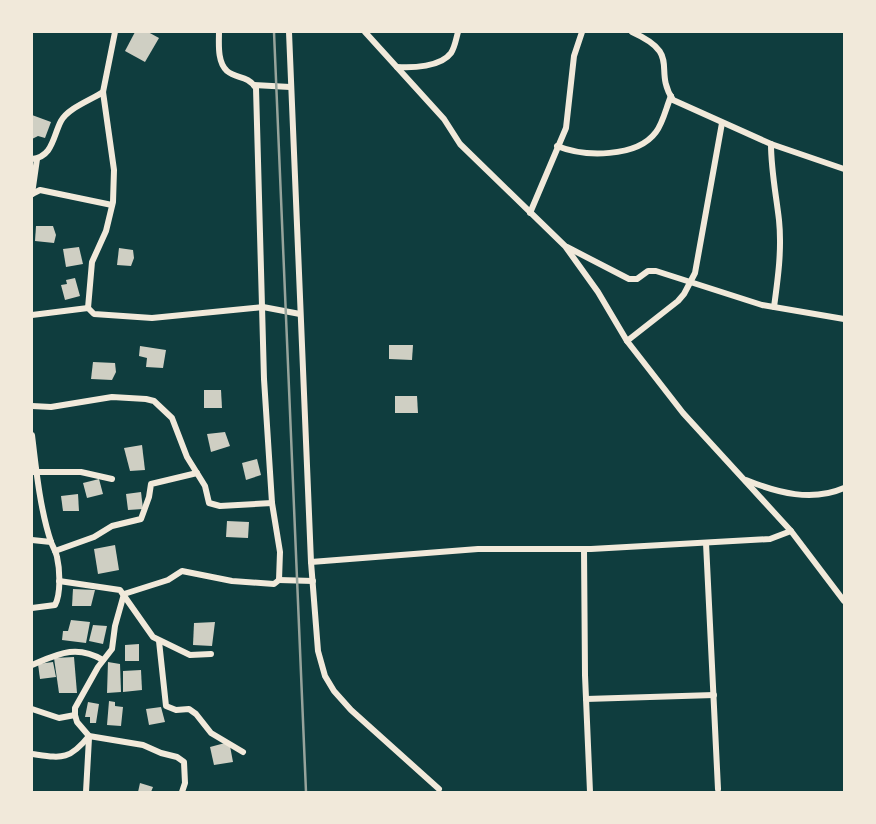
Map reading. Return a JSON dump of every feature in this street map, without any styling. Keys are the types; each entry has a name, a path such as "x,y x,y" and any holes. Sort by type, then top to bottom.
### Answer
{"street":[{"path":"116,32 111,44 103,92 114,170 112,205 106,231 92,262 88,309 93,314 152,318 263,307 300,314"},
{"path":"219,32 220,60 227,71 250,80 256,89 264,379 272,503 280,552 279,580"},
{"path":"289,32 311,562 318,651 325,676 334,691 351,710 439,789"},
{"path":"365,32 444,119 460,144 565,246 598,292 627,341 683,413 791,531 845,601"},
{"path":"397,67 421,66 448,57 458,32"},
{"path":"530,213 566,128 574,56 582,32"},
{"path":"632,32 656,46 663,55 671,96 682,106 771,144 845,169"},
{"path":"254,85 290,87"},
{"path":"103,92 67,114 61,121 50,147 34,159 32,194 40,190 112,205"},
{"path":"557,145 581,152 635,148 657,131 671,96"},
{"path":"627,341 678,301 690,282 699,257 722,123"},
{"path":"771,144 771,175 780,236 774,307"},
{"path":"565,246 629,279 637,279 648,271 774,307 845,319"},
{"path":"32,315 88,309"},
{"path":"32,406 51,407 112,397 154,401 172,418 187,457 205,486 207,500 212,505 272,503"},
{"path":"32,435 34,472 55,551 59,581 55,606 32,608"},
{"path":"34,472 81,472 112,479"},
{"path":"55,551 94,537 112,526 141,519 151,484 197,473"},
{"path":"745,479 767,488 805,496 830,494 845,488"},
{"path":"311,562 478,549 584,549 770,539 791,531"},
{"path":"32,540 51,542"},
{"path":"706,543 718,789"},
{"path":"584,549 590,793"},
{"path":"124,594 168,580 182,571 232,581 274,584 279,580 313,581"},
{"path":"59,581 113,587 124,594 142,624 159,641 190,655 211,654"},
{"path":"75,715 81,695 112,649 124,594"},
{"path":"159,641 166,706 176,710 189,709 196,713 211,733 243,752"},
{"path":"32,665 63,652 76,651 95,655 103,660"},
{"path":"586,699 714,695"},
{"path":"32,709 59,718 75,715"},
{"path":"75,715 89,736 86,793"},
{"path":"32,754 61,758 69,756 89,736"},
{"path":"89,736 143,745 177,757 184,762 185,783 182,793"}],"building":[{"path":"135,32 148,32 159,38 145,62 125,51"},
{"path":"32,115 51,122 45,138 38,136 32,139"},
{"path":"36,226 53,226 56,235 54,243 35,241"},
{"path":"79,247 83,264 66,267 63,249"},
{"path":"119,248 133,250 131,266 117,265"},
{"path":"75,278 80,296 65,300 61,285 67,284 66,280"},
{"path":"389,345 413,345 412,360 389,359"},
{"path":"140,346 166,350 163,368 146,367 147,358 139,356"},
{"path":"93,362 115,363 116,372 112,380 91,379"},
{"path":"204,390 221,390 222,408 204,408"},
{"path":"395,396 417,396 418,413 395,413"},
{"path":"225,432 230,446 211,452 207,434"},
{"path":"142,445 145,470 130,471 124,448"},
{"path":"257,459 261,475 246,480 242,463"},
{"path":"99,479 103,494 87,498 83,483"},
{"path":"141,492 143,509 128,510 126,494"},
{"path":"78,494 79,511 63,511 61,496"},
{"path":"227,521 249,522 248,538 226,537"},
{"path":"115,545 119,570 98,574 94,549"},
{"path":"73,589 95,590 91,606 72,606"},
{"path":"71,620 90,622 86,643 62,640 63,631 68,631"},
{"path":"215,622 212,646 193,645 194,623"},
{"path":"93,625 107,626 103,644 89,641"},
{"path":"139,644 139,661 125,661 125,645"},
{"path":"74,657 77,693 59,693 54,658"},
{"path":"53,662 56,677 40,679 38,664"},
{"path":"108,662 120,664 121,692 107,693"},
{"path":"141,670 142,690 123,692 123,671"},
{"path":"109,701 115,702 115,706 123,707 121,726 107,725"},
{"path":"88,702 99,704 96,723 90,723 90,717 85,717"},
{"path":"161,707 165,722 149,725 146,709"},
{"path":"225,743 230,746 233,762 214,765 210,747"},
{"path":"140,783 153,787 151,792 138,792"}],"railway":[{"path":"274,32 306,792"}]}
